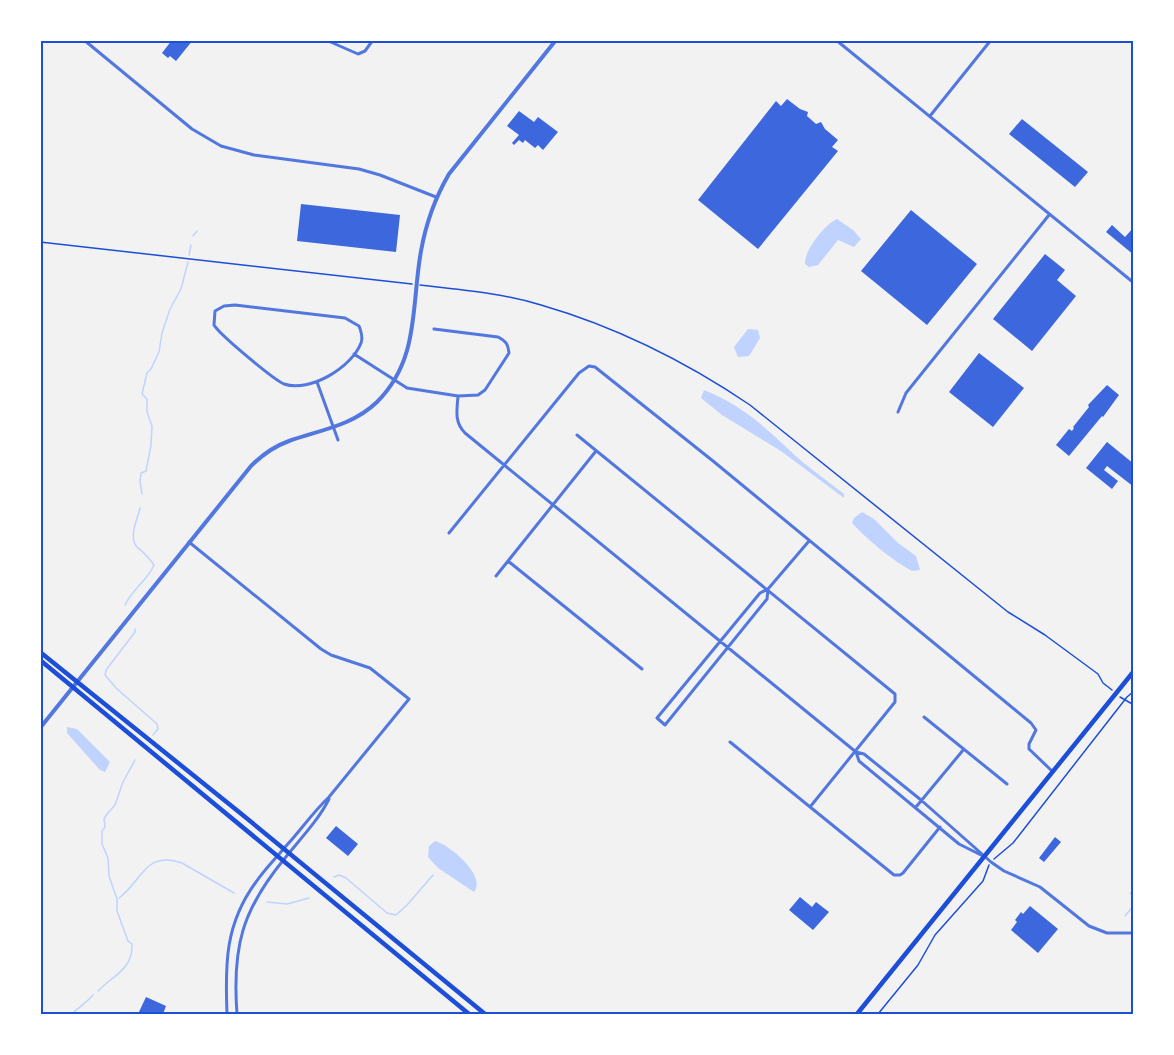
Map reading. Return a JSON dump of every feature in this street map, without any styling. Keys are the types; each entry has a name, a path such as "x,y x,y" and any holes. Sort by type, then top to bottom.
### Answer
{"main road":[{"path":"40,652 485,1014"},
{"path":"40,660 469,1014"},
{"path":"857,1014 1134,671"},
{"path":"456,1004 463,996"}],"street":[{"path":"84,40 192,129 220,146 254,155 359,169 436,197"},
{"path":"326,40 358,54 365,51 373,40"},
{"path":"40,728 259,458 288,441 350,422 371,407 394,380 403,364 411,338 421,250 436,197 449,174 556,40"},
{"path":"836,40 1134,283"},
{"path":"930,116 990,40"},
{"path":"898,412 906,393 1049,215"},
{"path":"236,305 345,318 359,326 362,334 361,343 354,354 338,370 317,382 284,384 216,329 213,320 215,311 224,306 236,305"},
{"path":"354,354 413,390 458,396 478,395 485,390 509,353 509,346 505,340 498,337 434,329"},
{"path":"449,533 503,464 583,369 589,366 599,369 1031,723 1036,730 1029,749 1052,771"},
{"path":"317,382 338,440"},
{"path":"458,396 456,417 461,429 856,752 864,754 921,800 985,857 1004,871 1040,887 1089,926 1115,934 1134,933"},
{"path":"577,435 889,687 897,696 896,702 810,807"},
{"path":"496,576 597,450"},
{"path":"768,589 767,598 665,725 657,718 760,593 768,589 809,541"},
{"path":"189,542 321,649 331,655 370,668 409,699 330,797 317,819 287,851 276,856 249,892 228,940 225,972 227,1014"},
{"path":"508,561 642,669"},
{"path":"924,717 1007,784"},
{"path":"730,742 892,874 897,876 903,873 940,827"},
{"path":"916,807 964,749"},
{"path":"856,752 859,761 960,844 985,857"},
{"path":"237,1014 235,976 239,942 256,897 317,809 330,797"}],"path":[{"path":"40,242 481,292 540,304 622,333 707,376 750,405 1008,612 1065,648 1098,674 1103,683"},
{"path":"878,1014 918,965 935,935 983,881 987,868 1012,843 1134,691"},
{"path":"1128,703 1134,705"}],"water":[{"path":"837,219 861,239 854,247 838,240 818,265 809,267 805,264 806,259 816,238"},
{"path":"748,329 758,330 760,338 749,356 738,357 734,347"},
{"path":"704,390 731,403 755,420 844,494 844,498 781,451 722,415 701,398"},
{"path":"862,512 874,519 898,543 916,556 920,570 912,571 895,561 852,523 854,518"},
{"path":"67,727 77,729 110,762 105,772 100,770 67,733"},
{"path":"435,841 449,848 465,862 476,878 477,885 474,892 438,868 428,857 429,846"}],"building":[{"path":"172,40 184,42 193,40 176,61 162,53"},
{"path":"787,99 808,112 807,116 816,124 821,122 825,129 838,140 832,147 838,151 758,249 698,200 776,101 781,106"},
{"path":"519,111 534,122 538,117 558,132 543,150 538,145 535,148 525,140 523,143 519,140 514,145 512,143 519,135 507,126"},
{"path":"1022,119 1088,172 1075,187 1009,134"},
{"path":"301,204 400,215 396,252 297,241"},
{"path":"911,210 977,264 927,325 861,271"},
{"path":"1112,225 1125,237 1134,227 1134,255 1106,232"},
{"path":"1045,254 1065,270 1057,280 1076,296 1032,351 993,319"},
{"path":"979,353 1024,388 993,427 949,392"},
{"path":"1107,385 1119,395 1069,456 1056,445 1069,429 1072,431 1089,407 1088,405"},
{"path":"1107,442 1134,464 1134,487 1107,466 1104,470 1118,481 1112,489 1086,468"},
{"path":"336,826 358,844 348,856 326,838"},
{"path":"1055,837 1061,842 1044,862 1039,858"},
{"path":"800,897 812,907 816,902 829,912 813,930 789,910"},
{"path":"1030,906 1058,929 1038,953 1011,930 1021,912 1023,914"},
{"path":"146,997 166,1006 163,1014 138,1014"}],"waterway":[{"path":"193,236 197,231"},
{"path":"189,255 191,245"},
{"path":"142,494 141,473 146,471 152,426 147,412 147,399 142,394 147,373 159,352 162,333 170,309 181,289 188,262"},
{"path":"125,605 154,565 134,543 133,533 140,508"},
{"path":"135,629 106,670 105,675 116,688 157,724 158,729 153,735"},
{"path":"98,991 126,966 131,953 132,944 128,941 117,911 117,899 109,876 108,858 102,844 102,831 105,827 104,819 115,805 123,782 135,760"},
{"path":"119,898 146,869 160,860 182,863 234,893"},
{"path":"334,877 339,875 346,878 387,913 396,915 433,875"},
{"path":"1130,893 1134,895"},
{"path":"267,902 287,904 309,898"},
{"path":"1125,916 1134,905"},
{"path":"72,1014 93,995"}]}
